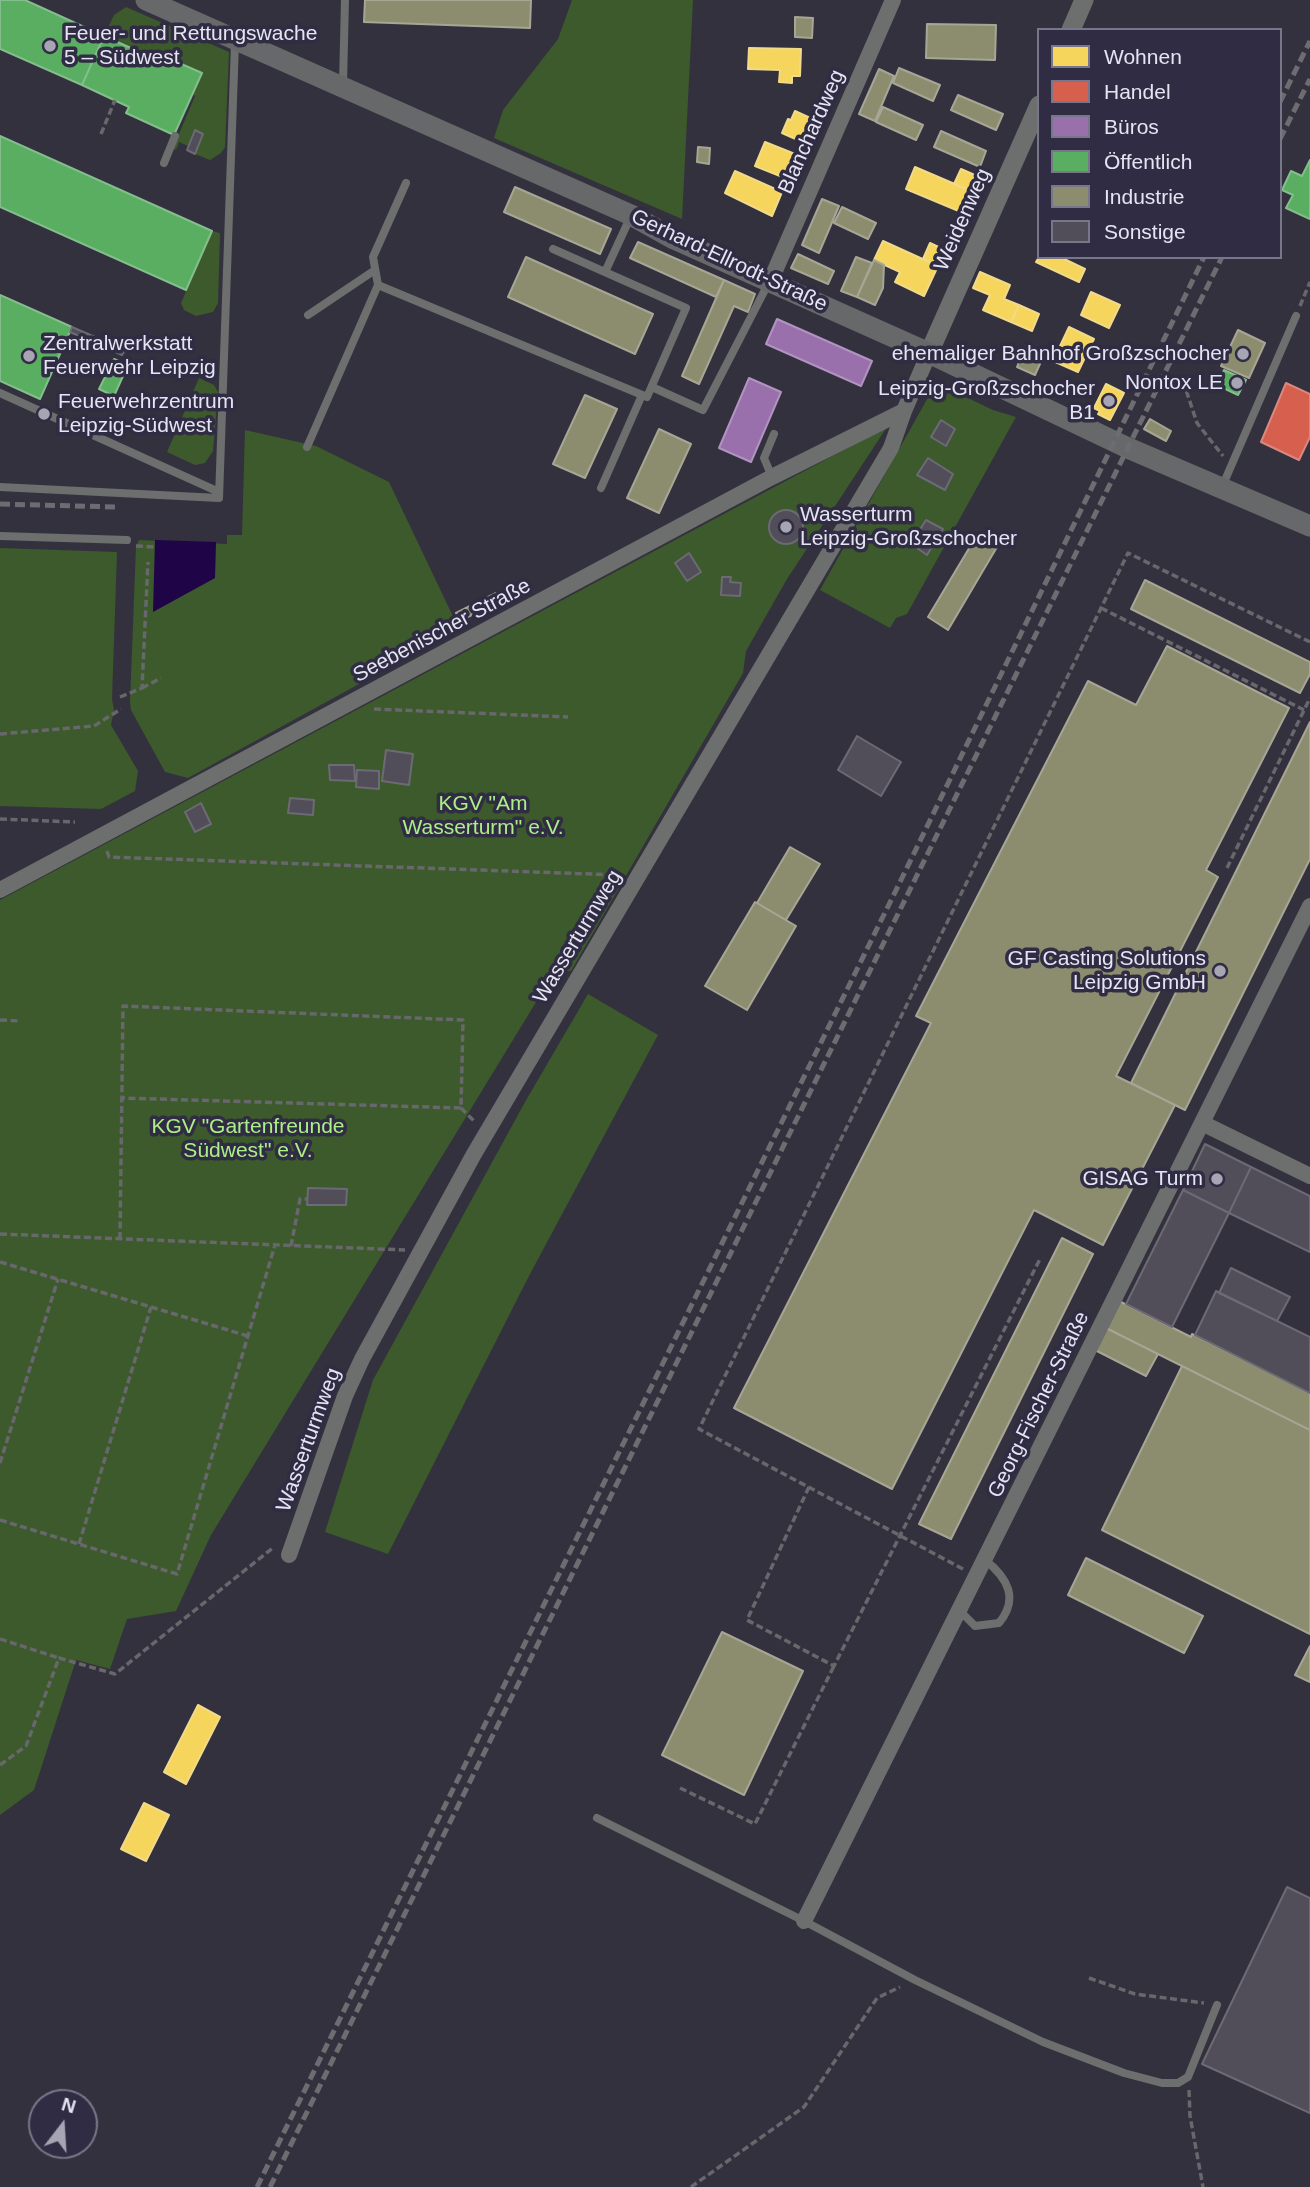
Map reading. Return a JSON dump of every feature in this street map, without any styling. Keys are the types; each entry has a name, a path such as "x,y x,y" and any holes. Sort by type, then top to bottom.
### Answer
{"main road":[{"name":"Gerhard-Ellrodt-Straße","path":"146,0 172,5 236,40 631,215 674,239 929,353 1121,445 1310,526"}],"street":[{"name":"Blanchardweg","path":"770,282 893,0"},
{"path":"1072,28 1082,1"},
{"name":"Weidenweg","path":"929,353 1037,110"},
{"name":"Wasserturmweg","path":"289,1555 345,1396 362,1359 474,1154 891,448 929,353"},
{"name":"Seebenischer Straße","path":"0,890 772,477 904,411"},
{"name":"Georg-Fischer-Straße","path":"804,1921 1310,906"},
{"path":"1202,1123 1310,1176"}],"lane":[{"path":"343,87 345,0"},
{"path":"0,487 219,498 236,40"},
{"path":"164,163 175,136"},
{"path":"307,447 378,285 373,257 406,183"},
{"path":"605,272 631,215"},
{"path":"378,285 647,397 686,308 553,249"},
{"path":"308,315 375,270"},
{"path":"652,387 703,410 770,282"},
{"path":"1222,487 1296,316"},
{"path":"0,393 219,492"},
{"path":"601,488 642,395"},
{"path":"772,477 764,458 774,434"},
{"path":"0,536 127,540"},
{"path":"960,1611 975,1626 999,1623 1008,1612 1010,1593 999,1571 985,1560"},
{"path":"597,1818 1043,2042 1124,2073 1162,2083 1178,2083 1188,2077 1217,2005"}],"path":[{"path":"101,134 115,100"},
{"path":"1296,316 1310,282"},
{"path":"1183,381 1197,423 1231,466"},
{"path":"136,546 155,547"},
{"path":"977,1576 699,1429 1128,553 1310,642"},
{"path":"142,688 148,562"},
{"path":"1101,608 1304,710"},
{"path":"120,697 161,678"},
{"path":"1227,868 1310,698"},
{"path":"344,708 568,718"},
{"path":"0,734 94,726 121,709"},
{"path":"0,819 75,822"},
{"path":"101,836 109,857 638,876"},
{"path":"120,1239 123,1006 463,1020 461,1108 122,1098"},
{"path":"0,1020 20,1021"},
{"path":"291,1245 300,1199 307,1199"},
{"path":"0,1234 421,1251"},
{"path":"0,1520 177,1574 275,1245"},
{"path":"680,1788 755,1824 1040,1259"},
{"path":"0,1262 248,1336"},
{"path":"0,1463 58,1279"},
{"path":"79,1544 151,1307"},
{"path":"809,1487 747,1620 834,1666"},
{"path":"0,1639 115,1674 300,1526"},
{"path":"0,1765 26,1746 59,1658"},
{"path":"1089,1978 1135,1994 1217,2005"},
{"path":"691,2187 804,2107 877,1998 915,1980"},
{"path":"1188,2077 1190,2116 1203,2187"}],"green space":[{"path":"572,0 693,0 682,219 494,138 503,110 558,39"},
{"path":"126,7 229,52 225,147 210,160 195,154 203,134 196,130 188,146 179,142 176,150 173,148 195,96 192,94 201,73 155,52 151,57 104,36 114,15"},
{"path":"212,231 220,233 218,303 213,312 196,316 184,310 181,303"},
{"path":"199,378 214,385 218,392 213,451 205,463 195,465 167,452"},
{"path":"945,387 993,410 1016,417 907,614 896,618 890,628 820,590 930,394"},
{"path":"887,427 787,579 746,651 743,673 571,971 555,971 211,1535 176,1611 127,1619 110,1669 76,1660 34,1790 0,1815 0,900"},
{"path":"245,430 316,446 389,482 459,629 188,778 165,772 131,710 136,546 139,540 227,544 227,535 242,535"},
{"path":"0,548 117,552 112,699 114,710 111,725 138,771 135,791 101,809 0,806"},
{"path":"588,994 658,1035 530,1274 388,1554 325,1532 373,1380 525,1102"}],"shaded area":[{"path":"155,540 216,542 215,578 153,612"}],"building: Wohnen":[{"path":"749,48 801,49 800,76 792,76 792,83 779,82 780,70 748,69"},
{"path":"795,111 819,122 809,145 782,133"},
{"path":"765,142 800,156 790,180 755,166"},
{"path":"915,167 971,191 961,212 906,189"},
{"path":"961,169 977,176 971,191 954,184"},
{"path":"735,171 782,192 772,216 725,193"},
{"path":"883,241 938,266 924,296 895,282 900,272 874,260"},
{"path":"930,243 945,250 938,266 923,259"},
{"path":"1038,259 1064,259 1085,269 1079,282 1036,262"},
{"path":"980,272 1010,285 1004,299 1019,305 1011,322 983,310 990,295 973,288"},
{"path":"1091,292 1120,305 1109,328 1081,315"},
{"path":"1019,305 1039,314 1032,331 1011,322"},
{"path":"1069,327 1094,339 1078,372 1053,361"},
{"name":"Leipzig-Großzschocher B1","path":"1106,384 1124,393 1110,420 1098,414 1100,411 1094,408"},
{"path":"198,1705 220,1717 186,1784 164,1772"},
{"path":"144,1803 169,1815 146,1861 121,1849"}],"building: Handel":[{"path":"1286,383 1310,394 1310,437 1299,460 1261,442"}],"building: Büros":[{"path":"777,319 872,361 861,386 766,344"},
{"path":"749,378 781,392 751,462 719,448"}],"building: Öffentlich":[{"name":"Feuer- und Rettungswache 5 – Südwest","path":"0,0 25,0 104,36 82,85 0,49"},
{"path":"104,36 151,57 154,52 202,73 174,135 126,113 129,107 82,85"},
{"path":"0,136 212,231 186,290 0,207"},
{"path":"1310,160 1310,219 1286,208 1293,195 1282,190 1291,171 1302,176"},
{"name":"Zentralwerkstatt Feuerwehr Leipzig","path":"0,295 72,327 40,399 0,381"},
{"path":"114,359 128,365 114,396 99,389"},
{"path":"1224,370 1246,380 1238,395 1217,385"}],"building: Industrie":[{"path":"365,0 531,0 530,28 364,22"},
{"path":"795,17 813,18 812,38 795,37"},
{"path":"927,24 996,25 995,60 926,58"},
{"path":"899,68 940,85 933,101 893,83"},
{"path":"879,69 894,76 875,121 859,114"},
{"path":"958,95 1003,114 996,130 951,110"},
{"path":"883,107 923,125 916,140 876,122"},
{"path":"941,131 986,151 980,167 934,147"},
{"path":"698,147 710,148 709,164 697,162"},
{"path":"515,187 611,229 600,254 504,212"},
{"path":"822,199 839,206 819,253 802,245"},
{"path":"842,207 876,223 868,239 834,223"},
{"path":"638,242 724,280 716,297 630,258"},
{"path":"798,254 834,271 828,284 791,268"},
{"path":"526,257 653,314 635,354 508,297"},
{"path":"856,257 872,263 857,297 841,291"},
{"path":"874,260 884,265 883,288 875,305 857,297"},
{"path":"724,280 755,294 748,312 734,306 699,384 682,376"},
{"name":"ehemaliger Bahnhof Großzschocher","path":"1238,330 1265,343 1249,378 1221,366"},
{"path":"1025,347 1044,355 1035,375 1017,367"},
{"path":"585,395 617,409 585,478 553,464"},
{"path":"1150,419 1171,431 1166,441 1144,429"},
{"path":"659,429 691,444 659,513 627,498"},
{"path":"977,535 997,547 948,630 928,617"},
{"path":"1145,580 1310,662 1310,674 1300,693 1131,609"},
{"path":"496,593 499,601 460,621 456,613"},
{"path":"1167,646 1289,708 1206,870 1218,877 1116,1076 1175,1105 1103,1245 1034,1210 892,1489 734,1408 931,1023 916,1016 1088,681 1136,705"},
{"name":"GF Casting Solutions Leipzig GmbH","path":"1310,722 1310,859 1185,1110 1131,1083"},
{"path":"790,847 820,864 786,920 757,903"},
{"path":"755,902 796,926 747,1010 705,986"},
{"path":"1062,1238 1093,1254 951,1539 919,1524"},
{"path":"1119,1301 1310,1393 1310,1430 1104,1327"},
{"path":"1104,1327 1158,1354 1146,1376 1093,1349"},
{"path":"1182,1366 1310,1430 1310,1634 1102,1530"},
{"path":"1086,1558 1203,1616 1184,1653 1068,1595"},
{"path":"722,1632 803,1671 744,1795 662,1755"},
{"path":"1310,1646 1310,1682 1295,1675"}],"building: Sonstige":[{"path":"195,130 203,134 195,154 187,150"},
{"path":"72,327 125,350 122,355 70,332"},
{"path":"941,420 955,429 946,446 931,437"},
{"path":"928,458 953,474 945,490 917,475"},
{"name":"Wasserturm Leipzig-Großzschocher","path":"786,510 798,515 803,527 798,539 786,544 774,539 769,527 774,515"},
{"path":"926,520 943,529 927,555 917,548 926,535 919,531"},
{"path":"689,553 701,572 687,581 675,563"},
{"path":"722,577 731,577 730,582 741,583 740,596 721,595"},
{"path":"857,736 901,762 881,796 838,770"},
{"path":"386,750 413,754 409,785 382,781"},
{"path":"329,765 354,765 355,781 330,780"},
{"path":"357,770 379,771 379,789 356,787"},
{"path":"290,798 314,800 313,815 288,813"},
{"path":"201,803 211,824 195,832 185,812"},
{"name":"GISAG Turm","path":"1205,1144 1251,1167 1229,1213 1183,1190"},
{"path":"1251,1167 1310,1196 1310,1252 1229,1213"},
{"path":"308,1188 347,1189 346,1205 307,1205"},
{"path":"1183,1190 1229,1213 1172,1327 1126,1304"},
{"path":"1231,1268 1290,1297 1277,1321 1219,1293"},
{"path":"1216,1291 1310,1337 1310,1393 1195,1335"},
{"path":"1287,1887 1310,1898 1310,2113 1202,2064"}],"railway":[{"path":"1282,98 1310,41"},
{"path":"1282,135 1310,79"},
{"path":"257,2187 902,878 1203,259"},
{"path":"270,2187 1221,259"},
{"path":"0,504 118,507"}],"place":[{"name":"Feuer- und Rettungswache 5 – Südwest","path":"50,46"},
{"name":"ehemaliger Bahnhof Großzschocher","path":"1243,354"},
{"name":"Zentralwerkstatt Feuerwehr Leipzig","path":"29,356"},
{"name":"Nontox LE","path":"1237,383"},
{"name":"Leipzig-Großzschocher B1","path":"1109,401"},
{"name":"Feuerwehrzentrum Leipzig-Südwest","path":"44,414"},
{"name":"Wasserturm Leipzig-Großzschocher","path":"786,527"},
{"name":"GF Casting Solutions Leipzig GmbH","path":"1220,971"},
{"name":"GISAG Turm","path":"1217,1179"}],"park label":[{"name":"KGV \"Am Wasserturm\" e.V.","path":"483,816"},
{"name":"KGV \"Gartenfreunde Südwest\" e.V.","path":"248,1139"}]}
